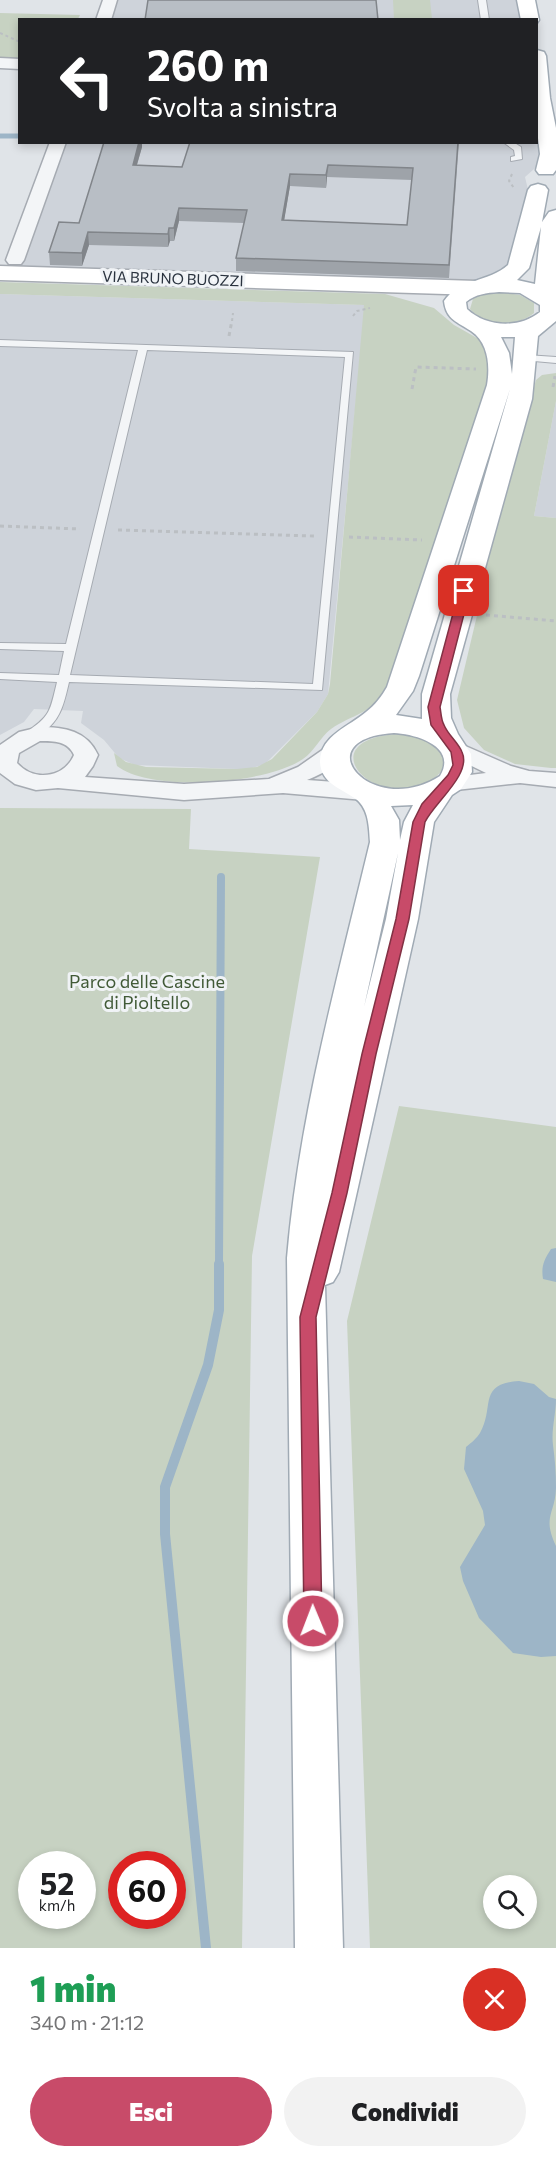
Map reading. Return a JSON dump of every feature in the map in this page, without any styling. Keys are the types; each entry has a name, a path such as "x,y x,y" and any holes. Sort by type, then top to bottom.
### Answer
{"main road":[{"path":"526,0 530,18"},
{"path":"538,59 556,99"},
{"path":"456,311 454,304 458,298 512,274 523,259 530,224 537,206 537,193 531,183 532,178 551,169 552,147 541,104 538,69"},
{"path":"308,1317 340,1193 369,1054 402,919 419,822 427,807 454,777 459,765 451,744 436,720 435,700 520,399 527,335 551,314 552,307 545,297 552,224 556,216"},
{"name":"VIA BRUNO BUOZZI","path":"8,267 346,284 525,288 545,297"},
{"name":"VIA BRUNO BUOZZI","path":"346,284 430,299 456,311 467,321 479,326"},
{"path":"479,326 502,330 536,325"},
{"path":"445,785 428,794 408,798 387,798 366,793 351,786 340,775 335,763 337,751 345,740 387,708 399,689 450,541 500,385 502,370 494,341 479,326"},
{"path":"358,731 386,724 405,724 433,732 451,744"},
{"path":"318,1948 307,1230 321,1130 340,1034 385,843 384,820 366,793"}],"street":[{"path":"104,18 110,0"},
{"path":"0,63 18,64"},
{"path":"8,267 57,144"},
{"path":"26,781 16,777 5,764 12,748 54,734 67,736 77,741 97,770 115,781 162,791"},
{"path":"451,744 496,769 528,778"},
{"path":"251,788 299,776 337,751"},
{"path":"58,781 79,771 86,755"},
{"path":"0,778 162,791 207,792 296,786 366,793"},
{"path":"445,785 484,779 556,780"}],"lane":[{"path":"482,0 485,18"},
{"path":"510,144 518,150 519,157 514,159"},
{"path":"0,343 350,354 318,688 0,675"},
{"path":"12,748 49,723 56,710 143,348"},
{"path":"526,358 556,360"},
{"path":"0,646 71,648"},
{"path":"56,710 59,724 67,736"}],"path":[{"path":"0,33 18,41"},
{"path":"515,170 509,179 537,193"},
{"path":"412,389 416,367 477,369"},
{"path":"0,526 450,541"},
{"path":"458,612 556,621"}],"shaded area":[{"path":"113,0 517,0 520,18 107,18"},
{"path":"538,116 542,162 525,177 529,194 515,258 500,273 470,284 18,272 63,144 538,144"},
{"path":"0,294 365,305 328,694 317,712 265,764 249,769 135,765 119,758 104,740 81,723 83,711 34,709 24,722 0,735"},
{"path":"556,401 556,518 534,516"}],"green space":[{"path":"393,0 430,0 432,18 394,18"},
{"path":"0,13 80,15 78,18 18,18 18,59 0,58"},
{"path":"0,282 385,294 434,308 484,345 492,372 387,690 374,705 331,729 303,759 286,768 238,779 182,782 156,780 134,774 117,766 114,753 126,762 146,767 237,769 257,767 272,759 317,712 328,694 364,305 0,294"},
{"path":"499,292 520,295 534,303 534,313 519,321 501,323 484,319 470,309 473,299 479,295"},
{"path":"556,373 556,401 534,516 556,518 556,768 551,768 515,764 484,750 464,728 457,700 479,607 483,563 536,380 542,375"},
{"path":"397,734 419,738 434,744 439,749 444,763 438,775 426,783 405,789 386,788 370,781 358,771 353,759 357,748 371,739"},
{"name":"Parco delle Cascine di Pioltello","path":"0,808 191,809 189,849 320,857 252,1256 242,1948 0,1948"},
{"path":"399,1106 556,1127 556,1948 370,1948 347,1321"}],"water":[{"path":"556,1248 556,1282 543,1279 542,1270 551,1249"},
{"path":"519,1381 534,1384 549,1397 556,1399 553,1439 556,1488 550,1528 556,1546 556,1656 541,1657 513,1653 479,1618 463,1581 460,1567 485,1525 483,1511 464,1469 466,1447 480,1433 492,1392 506,1383"}],"building":[{"path":"148,0 376,0 378,18 145,18"},
{"path":"103,144 138,144 133,165 182,167 189,144 458,144 449,265 236,258 247,210 179,208 174,228 169,228 168,234 88,232 82,253 49,252 59,222 79,223","holes":["328,165 413,168 407,225 282,220 290,174 326,175"]}],"waterway":[{"path":"0,136 18,136"},
{"path":"219,1265 221,877"},
{"path":"206,1948 165,1534 165,1487 208,1365 219,1310 219,1265"}],"route":[{"path":"313,1621 308,1317 340,1193 369,1054 402,919 419,822 443,786 454,777 459,765 457,752 437,725 434,707 464,591"}]}
